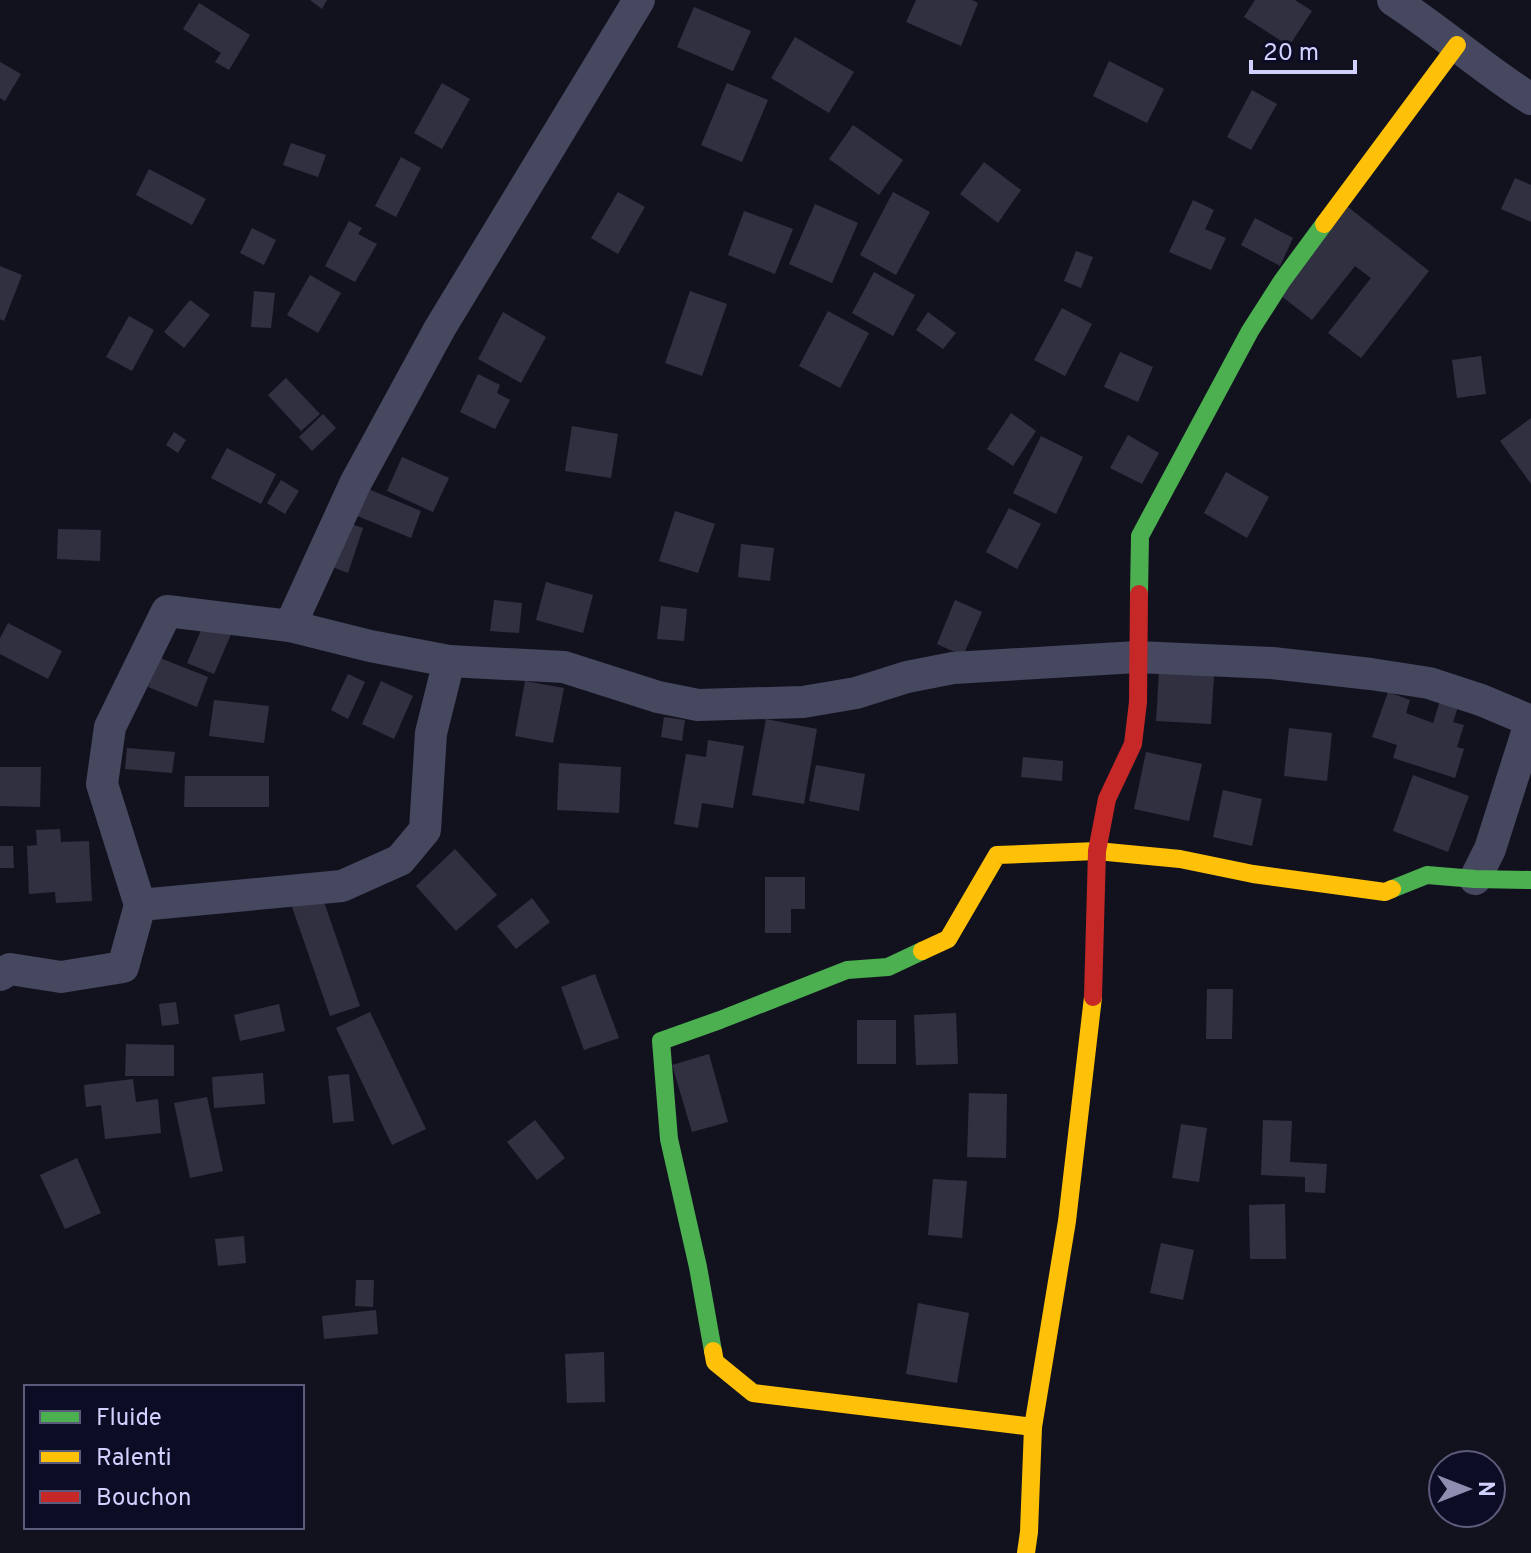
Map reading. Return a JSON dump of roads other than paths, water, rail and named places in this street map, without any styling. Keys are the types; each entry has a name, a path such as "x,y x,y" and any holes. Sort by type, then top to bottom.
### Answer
{"street":[{"path":"290,626 355,484 440,328 639,0"},
{"path":"1393,0 1531,99"},
{"path":"1054,1553 1027,1542 1033,1427 1067,1221 1094,991 1097,851 1107,799 1133,744 1138,702 1140,536 1250,331 1282,281 1457,45"},
{"path":"0,975 10,969 61,977 123,967 140,905 102,784 110,727 167,611 290,626 449,661 564,667 658,697 698,705 803,702 856,693 907,677 953,668 1137,657 1272,663 1429,683 1531,720 1490,849 1475,879"},
{"path":"140,905 342,886 400,860 425,830 431,733 449,661"},
{"path":"1033,1427 753,1393 715,1362 698,1267 669,1139 661,1041 847,970 888,967 948,939 997,855 1097,851 1180,859 1253,874 1385,892 1427,875 1531,880"}]}
